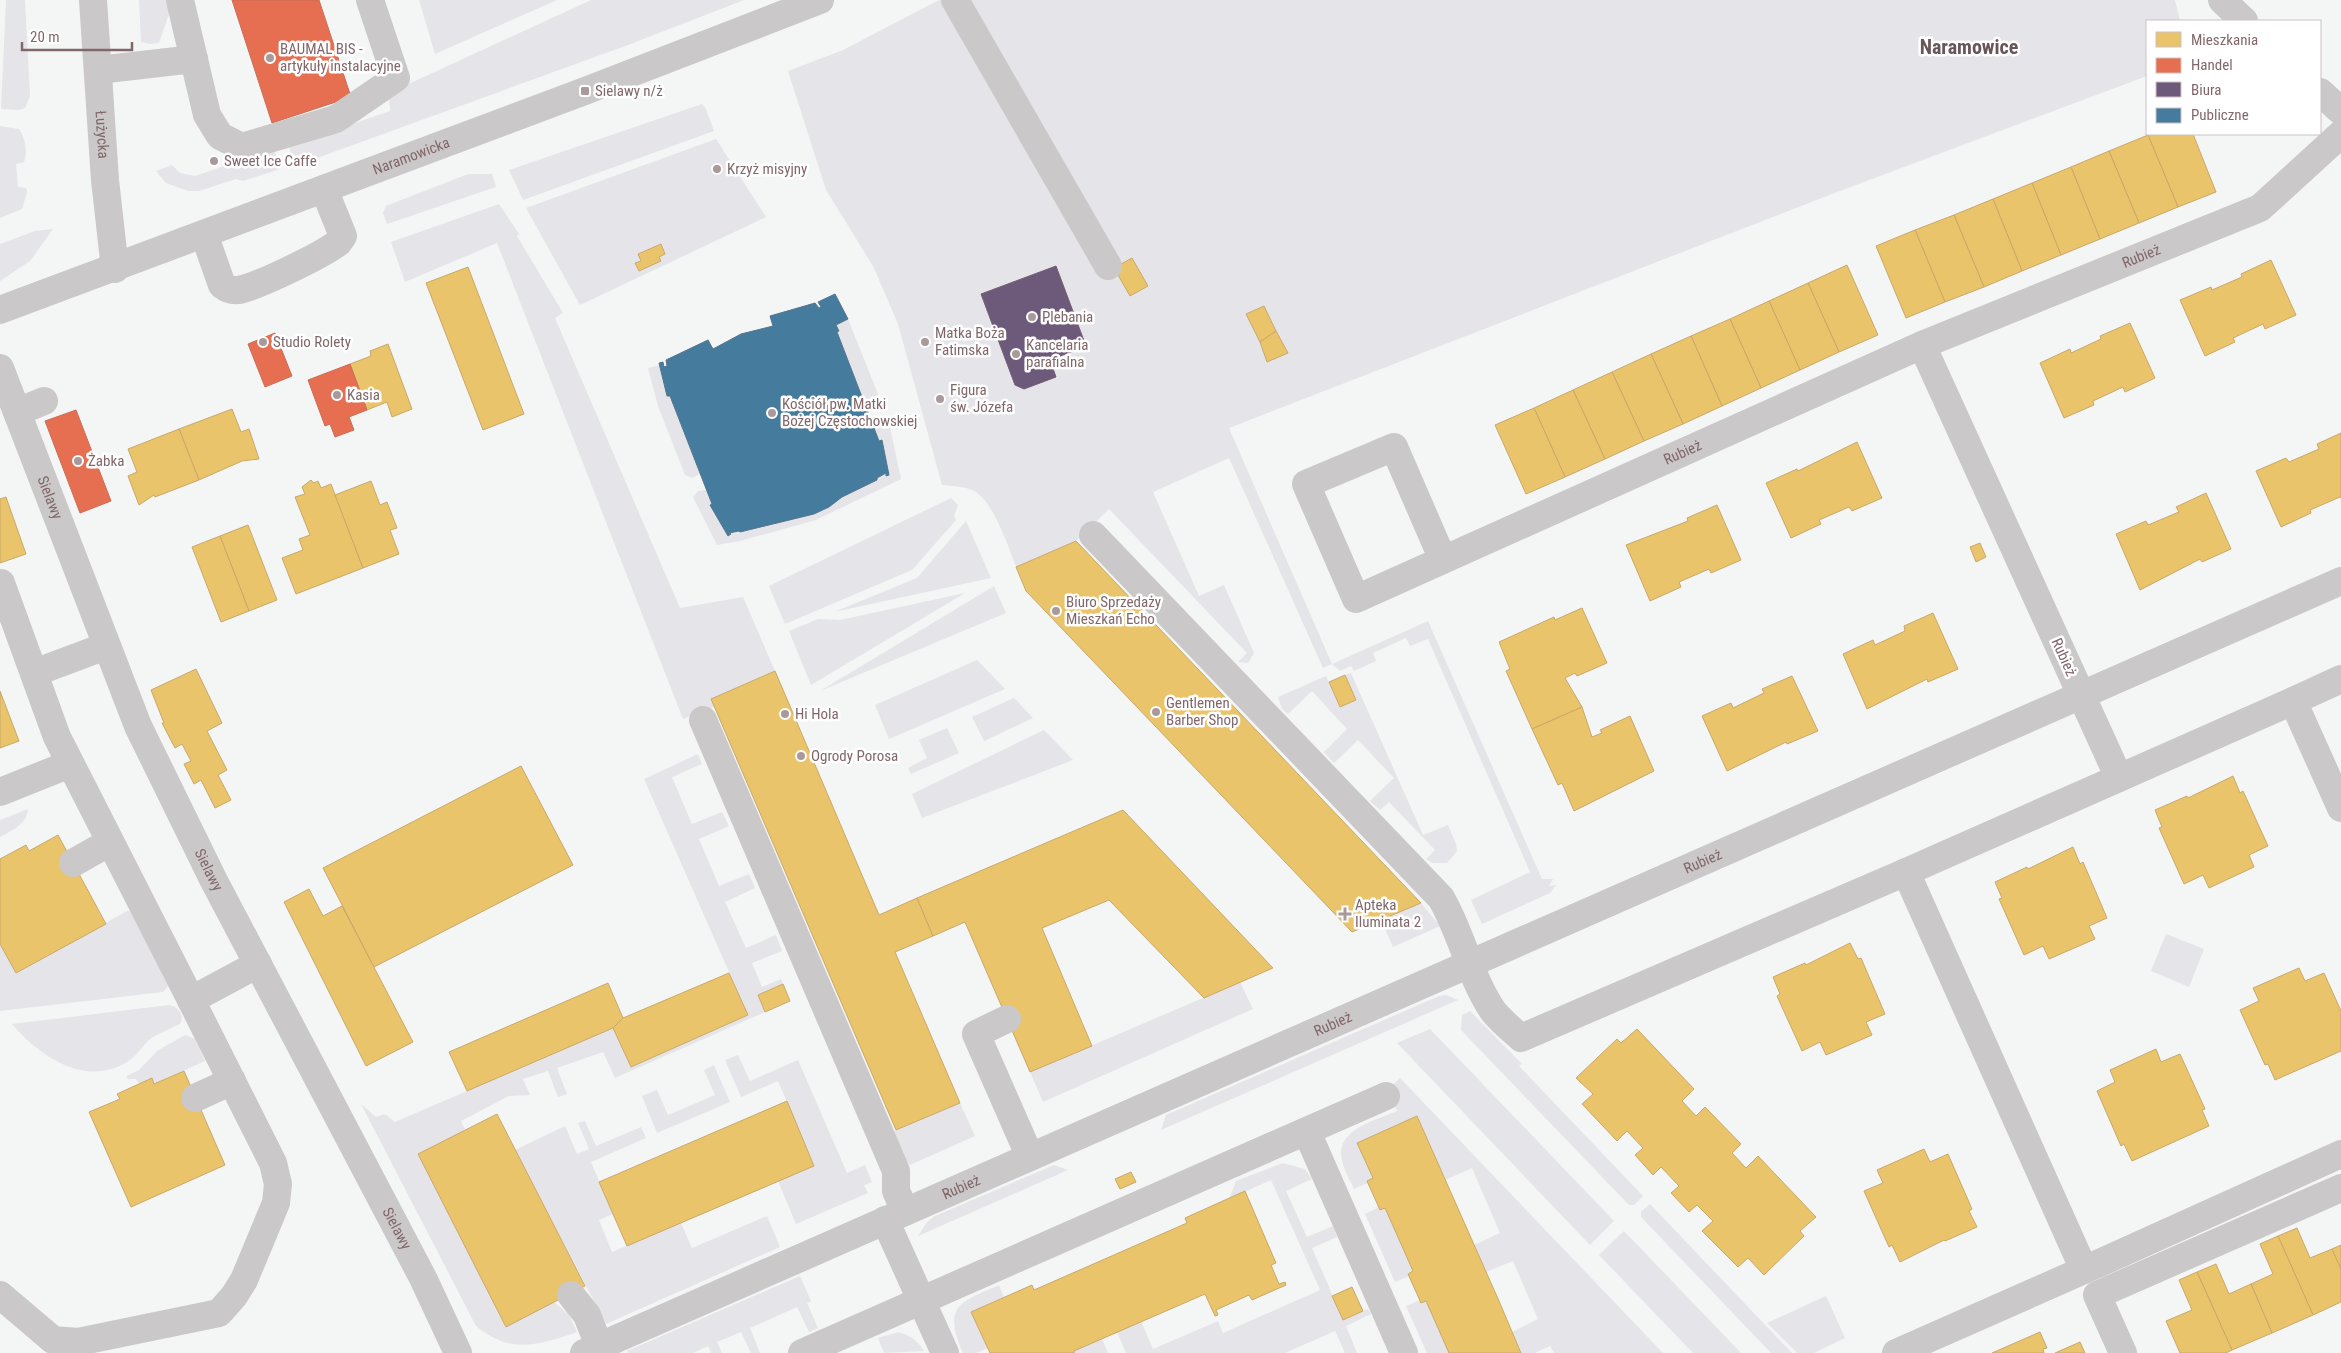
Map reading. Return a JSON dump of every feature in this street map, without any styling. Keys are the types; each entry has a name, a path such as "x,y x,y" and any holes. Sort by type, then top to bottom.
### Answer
{"street":[{"name":"Łużycka","path":"93,0 114,269"},
{"path":"180,0 207,116 220,136 242,147 336,119 396,78 370,0"},
{"name":"Naramowicka","path":"0,310 114,269 820,0"},
{"path":"955,0 1108,266"},
{"path":"2222,0 2243,20"},
{"path":"98,70 194,59"},
{"path":"2321,93 2341,111"},
{"name":"Rubież","path":"1443,560 1394,447 1306,484 1356,599 1443,560 1922,344 2260,208 2341,134"},
{"path":"204,234 222,285 229,290 239,290 281,272 338,243 343,236 324,189"},
{"name":"Rubież","path":"1922,344 2081,696"},
{"name":"Sielawy","path":"0,368 138,726 258,964 423,1278 458,1353"},
{"path":"17,412 44,401"},
{"path":"1093,535 1441,898 1454,919 1471,964 1494,1011 1521,1038 1906,872 2341,679"},
{"name":"Rubież","path":"601,1345 2341,581"},
{"path":"1,583 57,737 273,1163 278,1184 276,1203 244,1280 234,1296 219,1313 78,1342 54,1340 2,1298"},
{"path":"34,673 106,646"},
{"path":"2081,696 2119,778"},
{"path":"2293,701 2341,808"},
{"path":"703,720 896,1171 895,1216 922,1300 945,1353"},
{"path":"0,792 70,764"},
{"path":"73,863 110,842"},
{"path":"1906,872 2084,1270"},
{"path":"191,1000 258,964"},
{"path":"1007,1019 976,1034 1030,1157"},
{"path":"196,1098 232,1081"},
{"path":"802,1353 1386,1096"},
{"path":"1307,1132 1404,1353"},
{"path":"1896,1353 2341,1154"},
{"path":"2123,1353 2097,1296 2341,1188"},
{"path":"571,1295 587,1316 601,1345"}],"shaded area":[{"path":"6,0 25,0 30,96 25,108 19,110 1,109"},
{"path":"139,0 167,0 170,11 159,43 141,42"},
{"path":"419,0 557,0 435,54"},
{"path":"591,0 744,0 628,45 295,166 289,146 390,111 389,93"},
{"path":"939,0 2175,0 2180,20 2146,20 2146,76 1832,194 1229,428 1332,664 1323,668 1229,458 1153,492 1199,596 1224,585 1254,653 1248,663 1238,662 1247,653 1109,509 1076,541 1016,567 999,524 980,495 965,488 942,485 898,324 873,266 826,190 788,71 843,50"},
{"path":"702,104 706,109 714,131 523,200 509,170"},
{"path":"0,126 19,129 23,136 26,150 24,162 16,164 18,187 26,188 27,192 22,209 0,218"},
{"path":"716,139 766,217 580,305 526,208"},
{"path":"274,149 280,169 243,181 236,179 199,191 188,191 166,183 156,171 172,165 180,173 195,176"},
{"path":"468,174 492,174 496,187 387,224 383,213 386,206"},
{"path":"499,204 519,234 517,236 563,313 555,318 680,608 743,597 775,671 711,699 714,707 683,719 497,243 405,282 391,242"},
{"path":"53,229 30,261 0,281 0,244 35,231"},
{"path":"848,319 882,404 867,410 837,332 839,331 836,325"},
{"path":"660,365 667,396 670,396 700,474 692,478 685,475 658,406 648,368"},
{"path":"888,418 901,479 816,520 740,541 717,545 693,497 698,491 706,490 712,504 710,505 728,536 731,535 729,533 814,514 829,507 842,497 877,480 877,478 886,473 886,476 889,475 882,441 879,441 873,424"},
{"path":"951,498 958,505 954,516 956,520 912,570 785,624 769,586"},
{"path":"966,521 991,578 834,612 917,578"},
{"path":"994,586 1006,613 820,691"},
{"path":"965,593 811,685 789,631 818,619 840,620"},
{"path":"1428,621 1542,879 1553,879 1549,886 1556,885 1550,893 1482,924 1471,900 1530,872 1428,639 1410,646 1406,638 1373,653 1376,661 1354,671 1351,666 1340,671 1332,664"},
{"path":"977,660 1005,689 889,739 875,705"},
{"path":"1351,673 1423,835 1448,825 1457,851 1447,863 1433,863 1426,859 1435,850 1389,802 1380,810 1370,801 1394,778 1358,740 1334,763 1324,752 1347,729 1312,691 1288,714 1282,709 1278,697 1326,676 1340,707 1356,700 1345,675"},
{"path":"1014,698 1033,718 984,741 972,717"},
{"path":"947,728 959,753 911,774 908,768 927,758 919,740"},
{"path":"1044,730 1073,760 922,818 912,794"},
{"path":"698,754 702,764 672,777 692,824 722,812 729,826 699,839 719,886 749,874 755,888 725,902 746,948 776,935 782,951 752,963 762,987 781,979 783,984 758,995 765,1012 615,1078 603,1052 557,1068 567,1094 558,1097 548,1071 523,1079 530,1095 509,1096 461,1121 465,1130 418,1154 507,1326 554,1302 569,1315 577,1332 535,1344 511,1344 488,1335 476,1326 361,1104 376,1117 385,1114 395,1122 613,1028 631,1067 748,1015 644,779"},
{"path":"28,809 22,822 0,837 0,820"},
{"path":"1421,903 1440,926 1393,947 1381,920"},
{"path":"127,911 134,912 168,986 163,992 0,1011 0,944 16,973"},
{"path":"2166,934 2204,949 2189,987 2151,971"},
{"path":"1240,982 1253,1009 1043,1102 1030,1072"},
{"path":"1446,995 1458,1000 1161,1130 1166,1115 1439,996"},
{"path":"169,1005 175,1007 180,1012 182,1018 180,1024 149,1040 130,1060 114,1068 98,1071 66,1066 51,1058 37,1048 12,1024"},
{"path":"1470,1011 1522,1064 1519,1066 1643,1196 1634,1205 1629,1205 1461,1030 1462,1015"},
{"path":"1430,1029 1614,1221 1590,1245 1397,1043"},
{"path":"185,1035 195,1039 205,1061 154,1084 152,1079 139,1084 136,1079 128,1079 126,1076 139,1070 157,1051"},
{"path":"738,1055 750,1081 798,1060 847,1173 865,1165 872,1182 864,1185 868,1193 796,1224 778,1181 814,1165 778,1081 741,1097 725,1060"},
{"path":"714,1065 730,1102 657,1133 642,1096 657,1090 668,1115 715,1095 704,1070"},
{"path":"1400,1078 1663,1353 1554,1353 1550,1346 1535,1353 1521,1353 1512,1332 1538,1319 1513,1261 1486,1272 1474,1245 1500,1233 1472,1168 1445,1180 1417,1116 1357,1143 1373,1178 1368,1183 1354,1189 1342,1162 1343,1144 1347,1137 1362,1126 1397,1111 1388,1089"},
{"path":"960,1103 975,1136 910,1165 893,1132"},
{"path":"585,1121 596,1146 641,1127 646,1138 591,1162 613,1214 599,1220 612,1252 681,1223 692,1248 767,1216 780,1247 606,1324 515,1150 565,1126 577,1154 589,1149 578,1123"},
{"path":"1283,1163 1305,1169 1312,1179 1286,1191 1307,1237 1333,1226 1337,1237 1312,1248 1343,1319 1368,1309 1371,1314 1346,1326 1357,1353 1345,1353 1335,1331 1285,1353 1126,1353 1117,1332 1141,1321 1153,1349 1218,1321 1223,1333 1320,1290 1271,1180 1229,1199 1236,1181"},
{"path":"1054,1165 1068,1170 918,1236 927,1222 935,1216"},
{"path":"1650,1204 1792,1353 1771,1353 1641,1217 1641,1212"},
{"path":"1379,1207 1380,1210 1385,1208 1413,1271 1408,1273 1409,1276 1395,1282 1365,1214"},
{"path":"1624,1231 1741,1353 1693,1353 1599,1255"},
{"path":"800,1276 811,1301 807,1303 818,1328 809,1332 797,1307 750,1328 760,1353 751,1353 741,1332 717,1342 722,1353 711,1353 708,1346 693,1353 628,1353 627,1351"},
{"path":"999,1285 1004,1297 972,1312 988,1348 976,1353 963,1353 954,1325 958,1308 964,1302"},
{"path":"1826,1296 1845,1338 1814,1353 1797,1353 1767,1323"},
{"path":"1420,1300 1421,1303 1426,1301 1449,1353 1427,1353 1406,1306"},
{"path":"898,1332 913,1338 924,1351 884,1353 878,1338"},
{"path":"1102,1339 1108,1353 1074,1353 1074,1351"}],"building: Mieszkania":[{"path":"2148,135 2193,135 2216,192 2178,207"},
{"path":"2148,135 2178,207 2139,223 2109,151"},
{"path":"2109,151 2139,223 2100,239 2071,167"},
{"path":"2071,167 2100,239 2061,255 2032,183"},
{"path":"2032,183 2061,255 2022,271 1993,199"},
{"path":"1993,199 2022,271 1984,287 1954,215"},
{"path":"1954,215 1984,287 1945,302 1915,230"},
{"path":"1915,230 1945,302 1906,318 1876,246"},
{"path":"661,244 665,254 659,257 661,261 639,271 635,263 641,261 638,254"},
{"path":"1132,258 1148,286 1130,296 1114,268"},
{"path":"2271,260 2296,315 2265,329 2263,324 2233,338 2235,342 2205,356 2180,300 2211,287 2212,290 2242,277 2241,274"},
{"path":"1847,265 1878,335 1839,352 1808,283"},
{"path":"468,267 524,414 483,430 426,283"},
{"path":"1808,283 1839,352 1800,370 1769,301"},
{"path":"1769,301 1800,370 1761,388 1730,319"},
{"path":"1264,306 1276,331 1260,342 1246,314"},
{"path":"1730,319 1761,388 1722,406 1691,336"},
{"path":"2130,323 2155,378 2125,392 2123,387 2093,401 2094,405 2064,418 2040,363 2070,349 2071,353 2101,339 2100,336"},
{"path":"1276,331 1288,353 1267,362 1260,342"},
{"path":"1691,336 1722,406 1683,424 1651,354"},
{"path":"388,344 412,409 392,417 387,402 367,410 350,364 371,356 370,351"},
{"path":"1651,354 1683,424 1644,441 1612,372"},
{"path":"1612,372 1644,441 1605,459 1573,390"},
{"path":"1573,390 1605,459 1565,477 1534,408"},
{"path":"1534,408 1565,477 1526,494 1495,425"},
{"path":"232,409 241,432 249,429 259,459 242,461 199,480 179,429"},
{"path":"179,429 199,480 155,497 154,495 139,505 128,476 137,472 128,449"},
{"path":"2341,433 2341,498 2310,510 2311,513 2281,527 2256,471 2286,458 2289,462 2319,449 2317,444"},
{"path":"1857,442 1882,498 1852,511 1849,507 1819,520 1821,524 1791,538 1766,483 1797,469 1798,471"},
{"path":"311,480 314,483 318,481 321,488 331,484 363,568 296,594 282,558 303,550 299,539 310,535 295,497 305,494 302,487"},
{"path":"371,481 380,505 387,502 397,528 390,530 399,554 363,568 335,495"},
{"path":"2206,493 2231,549 2202,562 2200,559 2140,590 2116,534 2146,521 2148,525 2179,512 2176,507"},
{"path":"6,497 26,554 0,563 0,499"},
{"path":"1717,505 1741,560 1711,573 1709,569 1679,582 1681,587 1650,601 1626,545 1688,521 1687,518"},
{"path":"248,525 277,600 249,611 220,536"},
{"path":"220,536 249,611 221,622 192,547"},
{"path":"1076,541 1421,903 1352,932 1026,591 1016,567"},
{"path":"1980,543 1986,557 1976,562 1970,547"},
{"path":"1582,608 1607,663 1577,676 1575,673 1565,678 1582,707 1532,729 1506,671 1510,669 1499,642 1554,617 1555,620"},
{"path":"1933,613 1958,669 1928,682 1927,679 1867,709 1843,654 1873,640 1875,645 1905,631 1904,626"},
{"path":"196,669 222,723 207,731 227,770 218,775 231,800 215,808 201,780 194,784 184,764 191,761 182,744 175,748 162,723 164,723 151,690"},
{"path":"775,671 879,915 917,898 933,936 895,952 960,1103 896,1130 711,699"},
{"path":"1345,675 1356,700 1340,707 1329,682"},
{"path":"1792,676 1818,731 1787,744 1786,742 1727,771 1702,716 1731,703 1733,708 1764,693 1762,689"},
{"path":"0,691 19,741 0,748"},
{"path":"1582,707 1592,737 1602,733 1600,730 1630,716 1654,771 1574,811 1562,783 1558,785 1532,729"},
{"path":"521,766 573,865 374,967 323,868"},
{"path":"2233,776 2240,793 2243,791 2268,846 2249,855 2254,867 2209,888 2203,875 2184,884 2159,828 2162,827 2155,810 2187,796 2188,798"},
{"path":"1123,810 1273,968 1204,998 1109,900 1042,928 1092,1046 1030,1072 965,922 933,936 917,898"},
{"path":"58,835 106,924 16,973 0,944 0,859 26,845 29,851"},
{"path":"2073,847 2080,864 2083,862 2107,918 2089,926 2095,939 2049,959 2043,946 2024,955 1999,899 2002,898 1995,882 2027,867 2028,869"},
{"path":"309,889 323,916 342,906 413,1042 366,1066 284,902"},
{"path":"1850,943 1858,959 1861,958 1885,1014 1866,1022 1872,1035 1826,1055 1820,1042 1802,1051 1777,996 1780,994 1773,977 1805,963 1806,965"},
{"path":"2299,968 2305,981 2324,973 2341,1011 2341,1051 2275,1080 2268,1064 2265,1065 2240,1010 2259,1001 2253,988"},
{"path":"729,973 748,1015 631,1067 613,1028 623,1018"},
{"path":"608,983 623,1018 613,1028 467,1091 449,1052"},
{"path":"783,984 790,1001 765,1012 758,995"},
{"path":"1637,1029 1694,1089 1682,1101 1696,1116 1705,1107 1741,1144 1732,1153 1746,1168 1758,1156 1816,1217 1800,1231 1804,1236 1764,1275 1748,1258 1738,1267 1702,1231 1713,1221 1697,1205 1689,1212 1671,1193 1679,1186 1661,1167 1653,1175 1635,1155 1643,1148 1627,1131 1617,1141 1582,1104 1593,1094 1576,1078 1617,1039 1621,1043"},
{"path":"2156,1049 2161,1062 2180,1054 2205,1109 2202,1110 2209,1126 2132,1161 2124,1144 2121,1146 2097,1091 2115,1082 2110,1070"},
{"path":"184,1071 225,1165 131,1207 89,1112 120,1099 117,1094 152,1078 154,1084"},
{"path":"787,1101 814,1166 627,1246 599,1182"},
{"path":"497,1114 585,1286 506,1327 418,1154"},
{"path":"1417,1116 1521,1353 1449,1353 1426,1301 1421,1303 1408,1274 1413,1271 1385,1208 1380,1210 1367,1181 1373,1178 1357,1143"},
{"path":"1924,1149 1930,1162 1948,1154 1972,1209 1969,1211 1977,1227 1944,1240 1900,1262 1892,1245 1889,1247 1864,1191 1883,1183 1877,1170"},
{"path":"1131,1172 1136,1182 1120,1189 1115,1179"},
{"path":"1245,1191 1276,1263 1271,1265 1279,1284 1285,1282 1286,1285 1252,1300 1249,1295 1216,1310 1218,1315 1215,1316 1205,1294 1074,1351 1074,1353 990,1353 971,1312 1032,1285 1034,1290 1187,1223 1185,1218"},
{"path":"2297,1228 2310,1258 2332,1249 2341,1269 2341,1302 2313,1315 2278,1236"},
{"path":"2278,1236 2313,1315 2272,1333 2251,1284 2273,1274 2260,1244"},
{"path":"2341,1245 2341,1269 2332,1249"},
{"path":"2216,1264 2229,1294 2251,1284 2272,1333 2232,1350 2197,1272"},
{"path":"2197,1272 2232,1350 2226,1353 2180,1353 2166,1321 2192,1310 2179,1280"},
{"path":"1352,1287 1363,1311 1343,1320 1332,1296"},
{"path":"2040,1332 2047,1348 2043,1349 2044,1353 1992,1353"},
{"path":"2080,1342 2085,1353 2055,1353"}],"building: Handel":[{"path":"232,0 319,0 351,97 272,123"},
{"path":"275,333 292,376 265,387 248,344"},
{"name":"Kasia","path":"350,364 367,410 349,417 354,430 335,437 330,424 325,426 308,380"},
{"name":"Żabka","path":"76,410 111,501 80,513 45,421"}],"building: Biura":[{"name":"Plebania","path":"1056,266 1086,346 1050,360 1056,377 1024,389 1015,385 981,294"}],"building: Publiczne":[{"name":"Kościół pw. Matki Bożej Częstochowskiej","path":"835,294 848,319 836,325 839,331 837,332 879,441 882,440 889,475 886,476 886,473 877,478 877,480 842,497 829,507 814,514 729,533 731,534 728,536 710,505 712,504 670,396 667,396 659,363 663,362 664,367 667,366 666,360 708,340 713,349 741,334 773,326 770,316 815,303 819,308 821,307 818,302"}],"place":[{"name":"BAUMAL BIS - artykuły instalacyjne","path":"270,58"},
{"name":"Sielawy n/ż","path":"585,91"},
{"name":"Sweet Ice Caffe","path":"214,161"},
{"name":"Krzyż misyjny","path":"717,169"},
{"name":"Plebania","path":"1032,317"},
{"name":"Studio Rolety","path":"263,342"},
{"name":"Matka Boża Fatimska","path":"925,342"},
{"name":"Kancelaria parafialna","path":"1016,354"},
{"name":"Kasia","path":"337,395"},
{"name":"Figura św. Józefa","path":"940,399"},
{"name":"Kościół pw. Matki Bożej Częstochowskiej","path":"772,413"},
{"name":"Żabka","path":"78,461"},
{"name":"Biuro Sprzedaży Mieszkań Echo","path":"1056,611"},
{"name":"Gentlemen Barber Shop","path":"1156,712"},
{"name":"Hi Hola","path":"785,714"},
{"name":"Ogrody Porosa","path":"801,756"},
{"name":"Apteka Iluminata 2","path":"1345,914"}],"district":[{"name":"Naramowice","path":"1969,47"}]}
